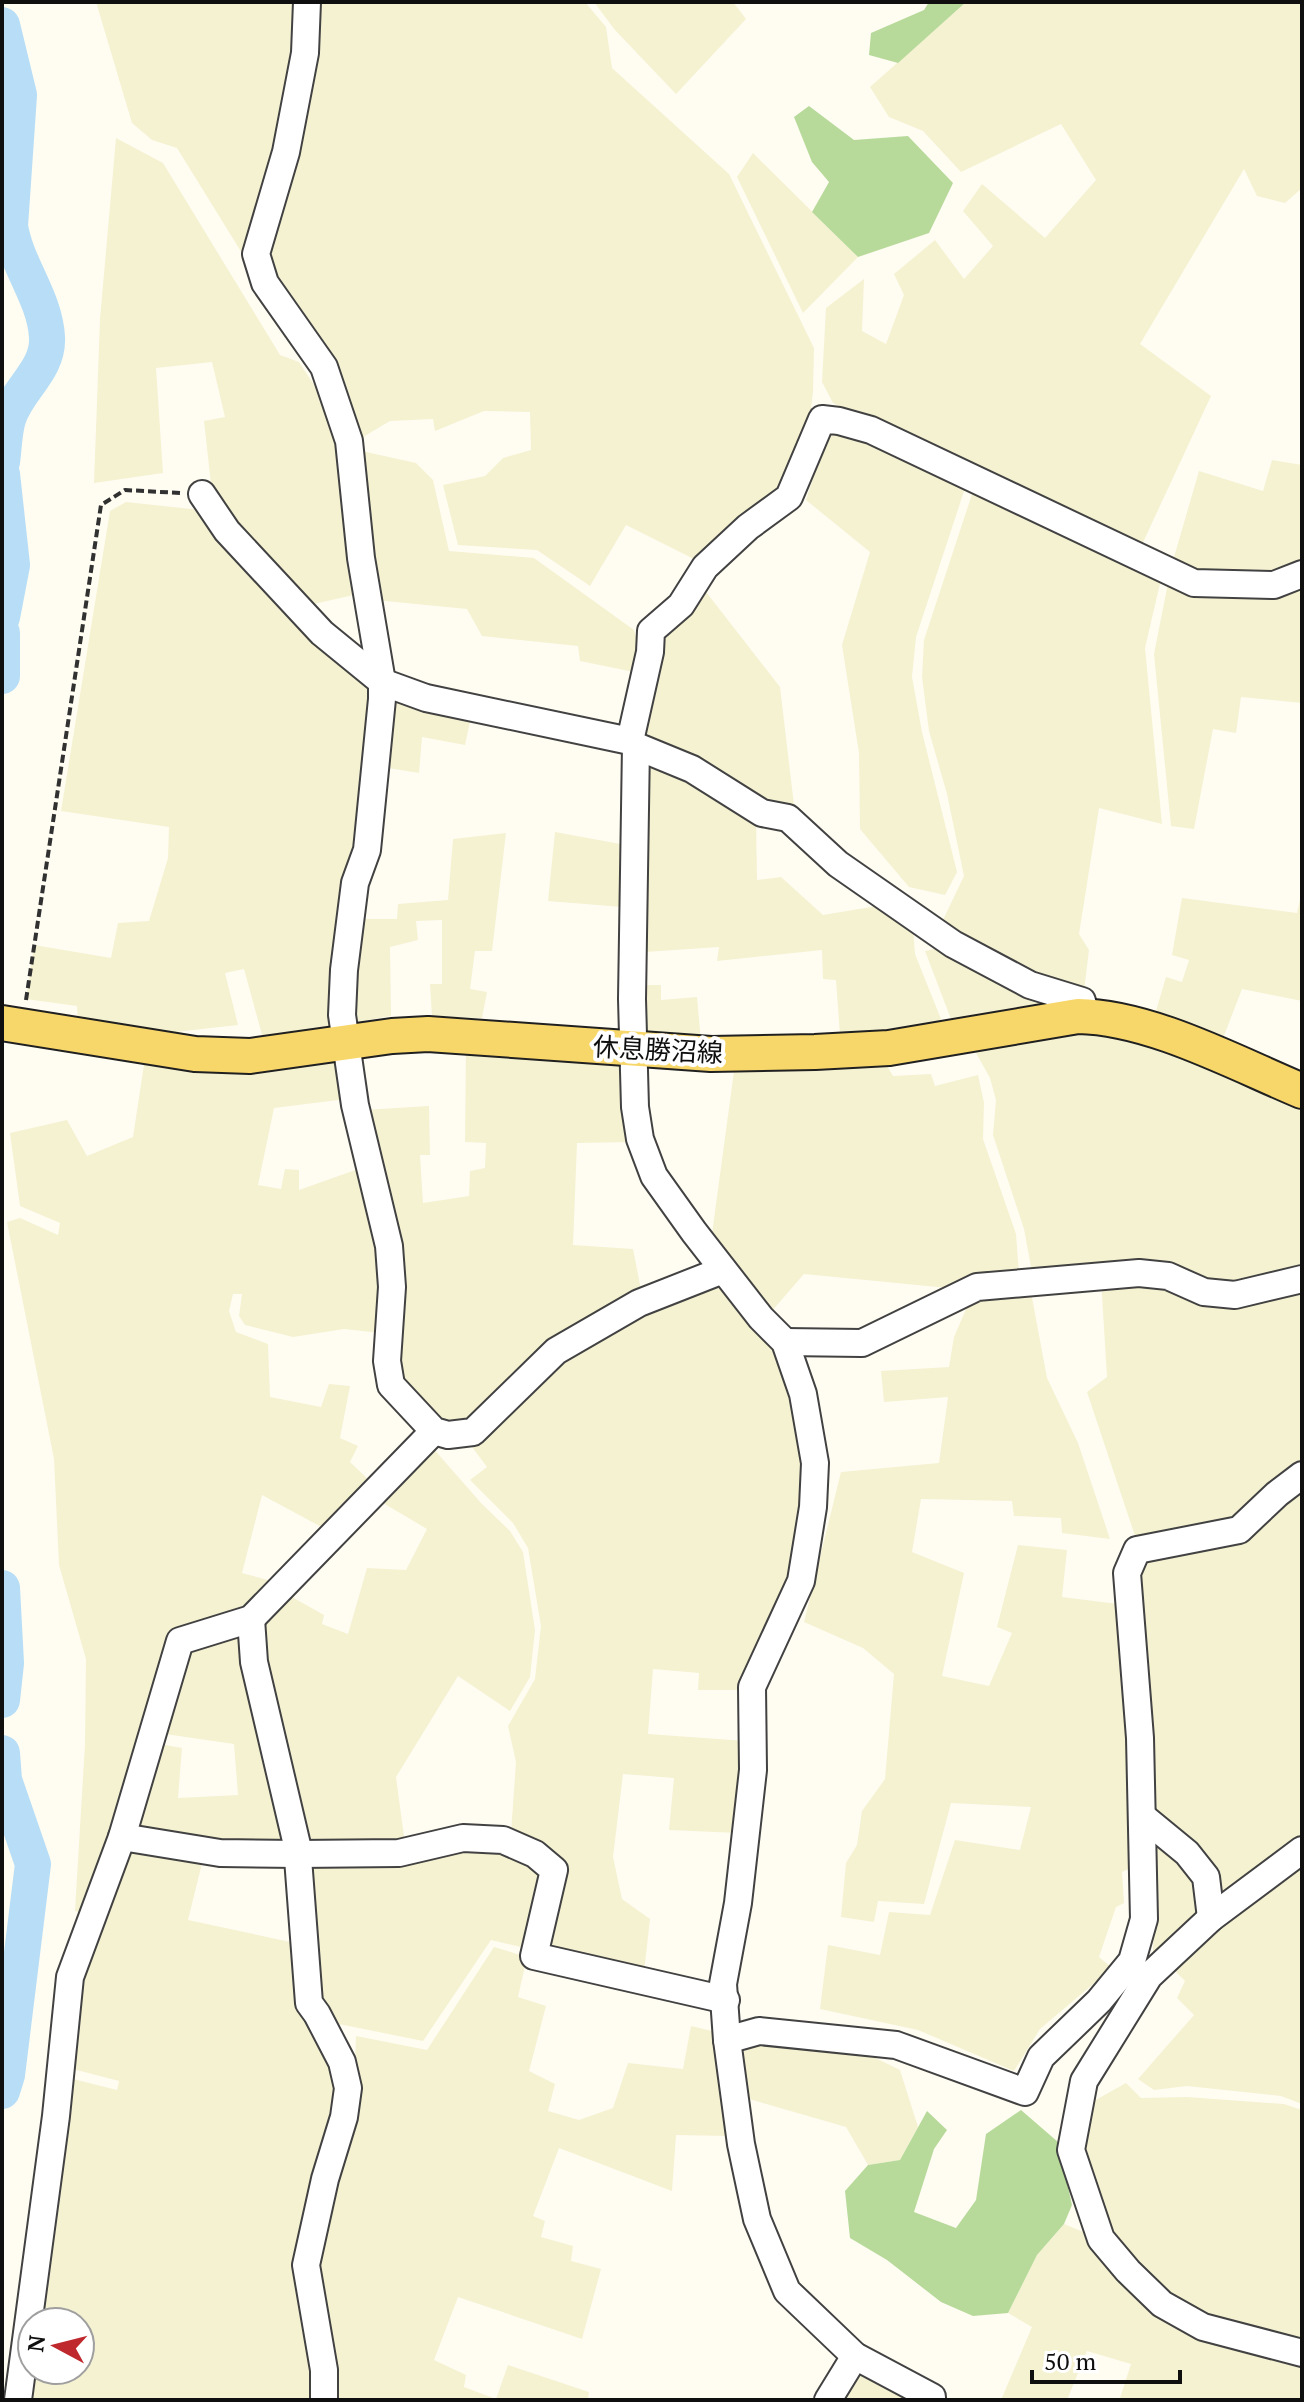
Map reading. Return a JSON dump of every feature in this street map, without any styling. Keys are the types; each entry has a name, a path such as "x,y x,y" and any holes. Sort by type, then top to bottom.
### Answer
{"main road":[{"name":"休息勝沼線","path":"13,1025 195,1054 250,1056 428,1034 711,1054 889,1048 1086,1016 1141,1024 1302,1091"}],"street":[{"path":"307,2 305,53 286,152 256,254 265,283 324,367 349,441 361,558 382,682 367,850 355,883 344,970 342,1015 355,1105 389,1246 392,1287 387,1361 391,1385 434,1431 448,1435 473,1432 556,1351 639,1303 723,1270"},
{"path":"932,2400 932,2397 855,2356 787,2291 757,2219 741,2144 723,1984 738,1903 753,1770 752,1687 801,1581 813,1507 815,1463 803,1394 785,1342 761,1318 723,1270 654,1176 640,1139 635,1107 633,1049 633,743 651,631 681,605 705,567 748,527 789,497 822,419 871,430 1194,583 1274,585 1302,574"},
{"path":"202,494 227,531 322,633 382,682 426,698 633,743 692,769 762,813 788,818 838,864 927,928 1030,985 1082,1001 1086,1016"},
{"path":"785,1342 862,1343 977,1287 1139,1273 1168,1276 1204,1292 1235,1295 1302,1279"},
{"path":"18,2400 56,2116 70,1977 122,1837 180,1641 251,1619 434,1431"},
{"path":"727,2040 759,2031 896,2045 1025,2092 1041,2057 1099,2001 1132,1961 1144,1919 1140,1738 1127,1573 1137,1550 1239,1530 1302,1475"},
{"path":"251,1619 254,1662 298,1854 309,2003 342,2062 348,2088 344,2117 325,2179 306,2265 324,2370 324,2400"},
{"path":"1142,1816 1187,1853 1206,1877 1211,1918"},
{"path":"122,1837 220,1853 298,1854 399,1853 463,1838 503,1840 535,1854 554,1870 534,1956 610,1976 726,2000"},
{"path":"1302,1850 1211,1918 1149,1976 1084,2081 1071,2150 1101,2239 1162,2304 1203,2327 1302,2353"},
{"path":"828,2400 855,2356"}],"path":[{"path":"13,1025 101,505 125,490 202,494"}],"shaded area":[{"path":"96,2 300,2 300,51 245,258 177,148 152,140 132,123"},
{"path":"312,2 585,2 606,27 612,68 729,174 814,348 813,392 807,442 786,485 702,563 626,525 590,586 537,550 458,545 443,485 485,476 503,458 531,450 530,412 484,411 435,431 433,419 390,421 358,440 262,255"},
{"path":"594,2 733,2 746,19 676,94 615,30"},
{"path":"966,2 1302,2 1302,188 1285,203 1257,196 1244,169 1140,344 1211,396 1139,551 833,403 822,382 826,308 864,279 862,331 886,344 904,295 894,274 935,240 964,279 993,246 963,211 982,184 1045,238 1096,180 1061,124 961,172 923,131 889,117 870,87"},
{"path":"116,138 163,163 280,355 299,362 318,391 336,431 358,594 314,604 236,520 211,484 204,421 225,417 212,362 156,368 163,473 94,483 100,319"},
{"path":"753,153 858,257 803,313 737,177"},
{"path":"828,431 861,433 967,482 916,637 912,677 922,732 957,872 945,895 909,887 860,829 859,753 842,645 870,552 806,500"},
{"path":"357,450 416,463 433,480 449,551 534,558 634,630 641,653 634,672 580,661 578,646 482,636 467,609 375,600"},
{"path":"1272,460 1302,465 1302,568 1277,579 1200,576 1172,564 1199,471 1263,491"},
{"path":"975,485 1162,575 1145,648 1162,824 1099,808 1079,934 1089,950 1084,991 1046,980 977,946 942,922 964,876 947,794 929,731 922,677 924,640"},
{"path":"126,502 210,511 378,684 334,1031 264,1042 244,969 225,973 238,1025 148,1035 78,1024 77,1006 26,999 34,945 111,958 118,923 149,921 168,858 169,827 61,811 110,511"},
{"path":"1169,578 1302,583 1302,703 1241,697 1236,733 1213,729 1194,829 1171,826 1154,654"},
{"path":"703,588 780,687 794,805 767,804 636,733 662,631"},
{"path":"389,696 472,712 465,745 422,737 419,773 382,767"},
{"path":"655,763 756,819 757,880 781,877 823,915 877,906 913,928 915,954 941,1019 928,1030 840,1035 836,980 823,979 822,950 717,961 719,947 645,952 643,770"},
{"path":"555,832 626,845 622,907 548,901"},
{"path":"506,833 492,951 475,951 470,989 487,992 482,1018 432,1017 430,984 442,984 442,920 416,921 418,940 390,947 391,1016 352,1023 360,919 397,919 398,904 448,900 453,839"},
{"path":"1302,891 1302,1001 1242,989 1222,1041 1156,1011 1166,977 1182,982 1189,960 1172,955 1182,898 1297,913"},
{"path":"948,946 1065,1007 954,1027 925,951"},
{"path":"638,985 661,985 661,1000 697,997 701,1042 640,1038"},
{"path":"1083,1023 1139,1034 1302,1099 1302,1274 1238,1289 1032,1272 1024,1229 993,1135 996,1100 990,1078 971,1044"},
{"path":"466,1044 625,1055 633,1142 577,1143 573,1245 633,1249 642,1295 472,1424 442,1427 398,1381 364,1110 429,1106 430,1155 420,1155 423,1203 469,1196 470,1171 485,1168 486,1143 465,1142"},
{"path":"339,1052 346,1099 274,1108 258,1185 281,1189 285,1169 299,1170 299,1190 361,1168 381,1235 380,1333 344,1329 293,1337 245,1325 239,1316 242,1294 233,1294 229,1311 236,1332 268,1344 270,1397 321,1407 329,1384 350,1386 340,1438 358,1446 350,1462 372,1483 327,1530 262,1495 242,1573 275,1582 235,1625 175,1632 89,1914 75,1911 85,1744 86,1659 59,1565 54,1459 7,1222 20,1218 58,1235 60,1223 20,1206 10,1133 67,1120 87,1156 133,1137 145,1058"},
{"path":"883,1059 893,1076 931,1074 935,1086 978,1075 984,1103 983,1139 1016,1234 1019,1274 958,1289 804,1274 771,1312 711,1241 735,1064"},
{"path":"720,1278 781,1350 810,1461 790,1587 745,1690 698,1690 699,1673 653,1669 648,1734 746,1741 738,1833 669,1830 674,1778 623,1774 613,1857 622,1899 650,1919 644,1972 544,1953 564,1868 511,1833 516,1762 508,1726 535,1679 541,1626 528,1548 513,1523 470,1480 487,1467 469,1443 558,1358 653,1308"},
{"path":"1163,1278 1213,1299 1302,1283 1302,1465 1235,1520 1136,1539 1087,1392 1107,1377 1101,1279"},
{"path":"1030,1287 1047,1378 1078,1443 1110,1539 1062,1533 1061,1518 1014,1516 1012,1501 921,1499 912,1552 964,1573 942,1676 989,1686 1012,1633 997,1627 1018,1545 1067,1550 1062,1597 1118,1604 1132,1759 1135,1866 1122,1872 1124,1903 1116,1907 1099,1957 1112,1968 1040,2029 1014,2071 918,2030 820,2009 828,1945 880,1955 889,1912 930,1915 955,1840 1020,1850 1031,1807 951,1803 924,1904 878,1901 874,1922 841,1917 846,1863 857,1845 862,1811 885,1779 894,1674 863,1648 804,1622 841,1472 939,1463 948,1397 884,1402 881,1371 949,1367 954,1337 973,1293"},
{"path":"432,1447 510,1531 523,1552 535,1630 530,1677 510,1711 458,1676 396,1777 405,1844 308,1849 256,1622 283,1592 324,1615 322,1624 348,1634 367,1568 406,1570 427,1529 378,1500"},
{"path":"1302,1484 1302,1840 1215,1908 1151,1813 1134,1572 1144,1557 1240,1535"},
{"path":"243,1637 286,1849 133,1833 154,1743 182,1748 178,1798 238,1795 234,1744 158,1733 184,1645"},
{"path":"125,1843 204,1855 188,1920 295,1943 325,2050 338,2083 337,2118 315,2183 315,2400 27,2400 29,2386 96,2386 96,2306 39,2306 65,2077 117,2090 119,2081 69,2068 78,1984"},
{"path":"492,1846 549,1874 530,1949 491,1940 423,2041 329,2022 314,1997 303,1861"},
{"path":"1156,1847 1186,1860 1200,1884 1201,1917 1153,1952"},
{"path":"1302,1860 1302,2104 1281,2096 1187,2086 1154,2090 1138,2079 1194,2015 1177,1998 1185,1981 1168,1964"},
{"path":"494,1947 527,1957 518,1997 546,2006 529,2071 555,2084 548,2111 579,2120 613,2108 628,2063 683,2069 691,2026 716,2032 730,2136 676,2135 672,2191 559,2148 533,2216 545,2221 541,2237 573,2246 571,2261 601,2269 582,2339 458,2297 434,2360 466,2375 464,2387 496,2399 508,2365 589,2392 588,2400 330,2400 312,2263 354,2093 356,2036 427,2050"},
{"path":"757,2038 863,2052 900,2070 918,2127 900,2160 868,2165 846,2127 742,2097 742,2054"},
{"path":"1126,2083 1141,2098 1187,2097 1284,2104 1302,2110 1302,2348 1218,2327 1159,2297 1106,2239 1076,2152 1085,2106"},
{"path":"1064,2224 1093,2236 1158,2309 1302,2360 1302,2400 1126,2400 1120,2398 1131,2364 1087,2351 1067,2400 1001,2400 1032,2327 1008,2313 1037,2255"},
{"path":"858,2371 907,2400 838,2400"}],"green space":[{"path":"929,2 966,2 898,63 869,55 871,33 924,10"},
{"path":"809,106 854,140 908,136 953,183 929,233 858,257 812,212 829,182 812,162 794,117"},
{"path":"1021,2110 1058,2142 1072,2205 1064,2224 1037,2255 1008,2313 973,2316 941,2302 887,2260 850,2238 845,2191 868,2165 900,2160 927,2111 947,2130 934,2149 914,2212 956,2228 976,2200 986,2134"}],"waterway":[{"path":"2,25 19,95 10,226 41,309 47,337 43,360 8,419 2,462"},
{"path":"2,474 12,565 2,617"},
{"path":"2,633 2,676"},
{"path":"2,1588 6,1663 2,1700"},
{"path":"2,1753 4,1780 33,1864 7,2075 2,2091"}]}
